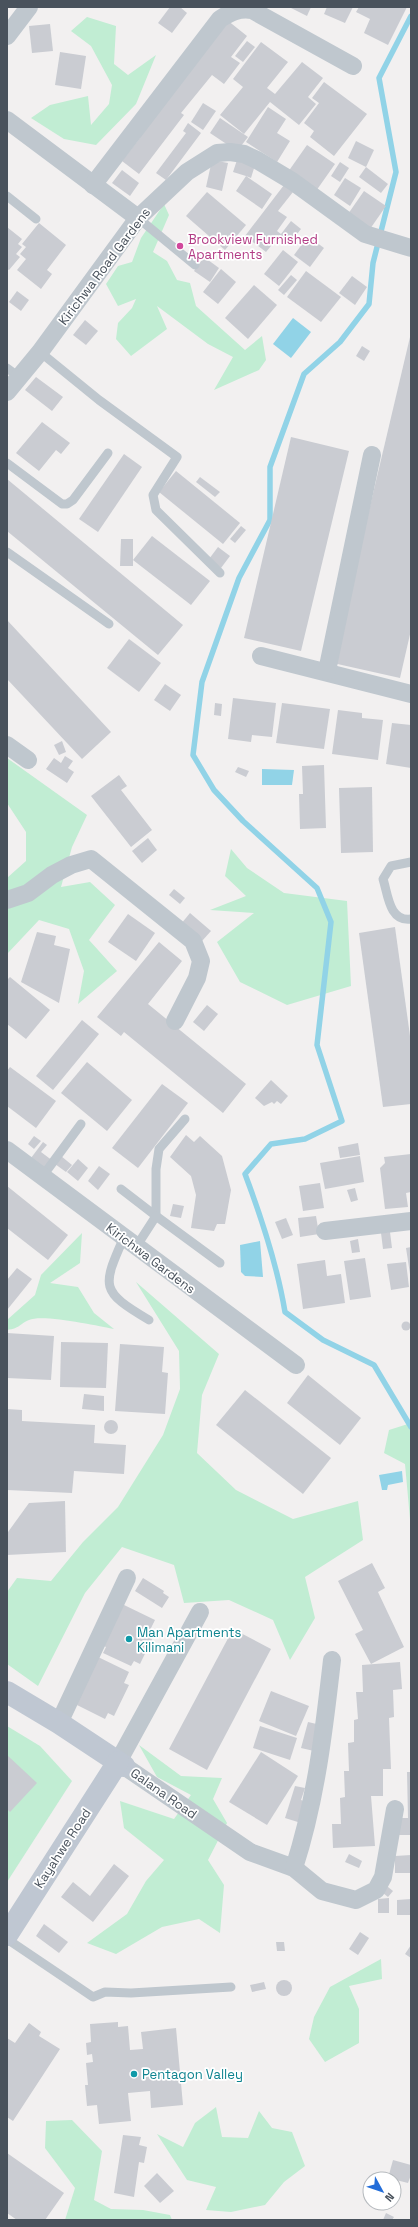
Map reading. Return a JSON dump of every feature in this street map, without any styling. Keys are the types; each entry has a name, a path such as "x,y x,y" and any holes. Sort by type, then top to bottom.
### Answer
{"main road":[{"name":"Galana Road","path":"7,1692 59,1723 121,1764"},
{"name":"Kayahwe Road","path":"8,1930 121,1764"}],"street":[{"path":"7,36 29,7"},
{"path":"93,185 215,24 230,13 240,9 252,10 353,66"},
{"path":"9,125 138,218"},
{"name":"Kirichwa Road Gardens","path":"7,392 13,372 40,352 138,218 187,172 205,159 217,153 230,152 244,154 257,160 292,181 365,234 408,247"},
{"path":"327,671 372,455"},
{"path":"262,656 327,671 411,694"},
{"path":"7,745 28,760"},
{"path":"7,900 28,893 52,875 71,865 91,859 193,941 201,961 197,978 175,1021"},
{"name":"Kirichwa Gardens","path":"7,1150 296,1365"},
{"path":"325,1231 411,1221"},
{"path":"59,1723 128,1578"},
{"path":"121,1764 200,1612"},
{"path":"294,1868 307,1826 321,1758 332,1660"},
{"name":"Galana Road","path":"121,1764 250,1852 294,1868 322,1891 356,1900 376,1890 383,1877 395,1809"}],"lane":[{"path":"7,196 36,219"},
{"path":"138,218 195,265"},
{"path":"40,352 99,400 178,457 153,495 156,510 220,573"},
{"path":"7,464 62,504 68,504 73,500 108,453"},
{"path":"7,552 109,624"},
{"path":"411,862 391,866 384,879 391,908 396,915 406,919 411,919"},
{"path":"149,1320 123,1304 113,1294 109,1284 109,1271 130,1242 156,1216 156,1170 159,1149 185,1119"},
{"path":"42,1177 81,1124"},
{"path":"121,1189 220,1263"},
{"path":"8,1930 92,1997 105,1992 131,1993 231,1987"}],"green space":[{"path":"87,17 116,26 114,64 128,75 156,55 136,104 96,145 64,139 31,118 50,105 88,96 91,125 109,104 112,85 91,46 71,31"},
{"path":"164,204 169,215 153,252 167,261 177,280 190,283 196,306 245,350 262,336 266,360 259,370 214,390 233,357 208,344 157,306 167,329 131,356 116,339 118,323 132,308 136,299 118,306 106,284 118,266 132,262 141,238"},
{"path":"7,758 87,815 72,847 61,887 90,882 115,905 89,940 117,971 78,1004 84,971 69,929 39,920 7,954 7,878 26,861 26,832 7,803"},
{"path":"231,849 247,868 284,893 347,901 351,986 287,1005 240,982 217,942 254,913 210,910 246,896 225,876"},
{"path":"82,1233 80,1263 50,1283 78,1287 94,1313 114,1329 46,1318 29,1320 17,1327 7,1330 7,1320 35,1295 41,1275"},
{"path":"136,1282 219,1354 202,1395 197,1453 236,1490 293,1519 358,1501 363,1540 305,1577 315,1618 290,1660 273,1620 229,1600 184,1603 174,1565 122,1547 85,1593 38,1686 7,1664 7,1592 17,1578 51,1581 83,1542 118,1507 163,1435 180,1389 179,1351"},
{"path":"411,1423 411,1530 405,1464 384,1453 389,1430"},
{"path":"7,1726 40,1746 72,1781 7,1882"},
{"path":"139,1745 181,1776 222,1778 213,1799 227,1823 208,1860 224,1885 220,1933 199,1919 162,1927 116,1954 87,1943 127,1914 146,1881 164,1860 124,1828 120,1801 174,1819 191,1795 157,1777"},
{"path":"381,1959 382,1979 349,1986 359,2009 359,2043 325,2062 309,2039 314,2017 330,1987"},
{"path":"216,2107 222,2137 248,2138 259,2111 272,2128 292,2132 305,2166 284,2182 265,2205 231,2212 206,2210 216,2187 187,2180 157,2134 183,2147 195,2123"},
{"path":"72,2120 102,2151 94,2200 111,2209 143,2210 170,2215 172,2220 65,2220 75,2188 45,2148 46,2121"}],"water":[{"path":"293,318 311,332 291,358 273,344"},
{"path":"262,769 294,770 292,785 262,785"},
{"path":"260,1241 263,1277 245,1276 241,1272 240,1245"},
{"path":"402,1471 403,1482 388,1485 387,1490 382,1490 379,1475"}],"building":[{"path":"170,7 180,7 187,13 172,33 158,23"},
{"path":"289,7 311,7 307,16"},
{"path":"327,7 353,7 345,23 324,14"},
{"path":"359,7 407,7 388,45 364,33 370,19 356,12"},
{"path":"227,20 247,36 231,57 240,63 224,84 212,75 181,113 184,115 139,174 122,161 140,138 136,135"},
{"path":"50,24 53,51 32,53 29,26"},
{"path":"247,41 255,47 243,62 235,56"},
{"path":"261,42 288,62 267,88 275,94 302,62 323,78 308,97 316,104 299,125 270,102 244,134 220,115 243,87 233,79"},
{"path":"60,52 86,56 81,89 55,85"},
{"path":"324,82 367,114 334,156 310,137 314,131 304,123 319,103 312,98"},
{"path":"203,103 216,111 203,130 191,122"},
{"path":"268,107 286,119 277,133 290,141 277,162 246,142"},
{"path":"220,118 248,137 237,151 210,133"},
{"path":"188,123 201,133 166,180 156,173 186,133 183,131"},
{"path":"356,141 374,150 366,167 348,158"},
{"path":"307,145 335,164 316,191 288,172"},
{"path":"212,160 228,163 222,191 206,187"},
{"path":"237,160 255,165 251,178 233,172"},
{"path":"340,162 349,168 340,182 331,176"},
{"path":"366,167 388,184 381,193 359,177"},
{"path":"122,170 139,183 130,196 112,183"},
{"path":"246,176 272,194 262,209 236,191"},
{"path":"345,178 361,188 350,206 334,195"},
{"path":"284,185 293,192 278,211 287,217 277,231 281,234 291,221 301,229 290,243 280,235 266,252 245,236"},
{"path":"364,191 386,206 370,229 348,214"},
{"path":"207,192 246,225 225,250 186,216"},
{"path":"39,223 66,245 47,270 52,274 41,289 17,270 26,259 20,254 26,247 22,244"},
{"path":"7,227 22,239 18,244 22,247 16,254 20,257 9,270 7,269"},
{"path":"308,236 324,248 310,267 294,255"},
{"path":"283,250 298,262 279,286 264,274"},
{"path":"204,257 219,268 210,282 194,271"},
{"path":"221,269 236,282 218,304 203,292"},
{"path":"306,271 341,297 321,322 287,297"},
{"path":"291,275 297,280 284,295 278,290"},
{"path":"352,276 367,287 355,305 339,293"},
{"path":"254,285 277,305 248,339 225,318"},
{"path":"17,291 29,300 21,311 9,302"},
{"path":"85,320 98,331 86,345 73,335"},
{"path":"410,337 411,630 400,678 333,663"},
{"path":"362,346 370,351 364,361 356,356"},
{"path":"36,377 63,397 52,411 25,390"},
{"path":"42,422 70,443 61,454 56,450 39,471 16,453"},
{"path":"291,437 349,451 301,651 244,638"},
{"path":"124,454 142,467 98,532 79,519"},
{"path":"176,471 240,523 223,544 159,492"},
{"path":"200,477 220,492 215,497 196,482"},
{"path":"7,479 183,625 158,655 7,531"},
{"path":"241,526 246,530 235,543 230,539"},
{"path":"152,536 210,581 191,605 133,560"},
{"path":"121,539 133,539 133,566 120,566"},
{"path":"218,547 230,556 221,568 209,559"},
{"path":"7,620 111,732 82,759 7,679"},
{"path":"129,639 161,663 139,692 107,668"},
{"path":"165,684 181,695 170,711 154,700"},
{"path":"233,698 276,703 272,737 252,735 251,742 228,739"},
{"path":"215,703 222,704 221,716 214,715"},
{"path":"282,703 330,709 324,749 276,743"},
{"path":"338,710 362,713 362,718 383,720 378,760 332,754"},
{"path":"392,723 411,725 411,768 386,764"},
{"path":"62,741 66,752 59,755 54,745"},
{"path":"65,756 73,761 68,768 74,772 67,783 46,769 54,758 61,763"},
{"path":"324,765 326,828 300,829 299,794 303,794 302,766"},
{"path":"238,767 249,771 246,777 235,772"},
{"path":"119,775 127,786 121,790 152,830 131,847 91,796"},
{"path":"372,787 373,852 341,853 339,788"},
{"path":"148,838 157,850 142,863 132,851"},
{"path":"174,889 185,898 180,904 169,895"},
{"path":"190,913 211,931 202,941 181,924"},
{"path":"128,914 155,933 136,961 108,942"},
{"path":"395,927 411,1043 411,1104 383,1107 359,933"},
{"path":"37,932 56,936 54,945 70,949 59,1003 21,982"},
{"path":"159,942 182,961 148,1004 246,1084 223,1113 124,1032 121,1036 97,1017"},
{"path":"10,977 50,1010 26,1039 7,1024 7,980"},
{"path":"207,1005 218,1014 204,1031 193,1022"},
{"path":"82,1020 99,1034 53,1090 36,1076"},
{"path":"87,1062 132,1100 107,1131 61,1093"},
{"path":"10,1067 56,1101 36,1128 7,1106 7,1071"},
{"path":"271,1080 288,1096 281,1104 277,1101 274,1104 272,1102 264,1106 255,1098"},
{"path":"162,1084 188,1103 138,1168 112,1148"},
{"path":"186,1135 194,1142 200,1136 222,1156 231,1190 225,1224 217,1224 214,1231 191,1228 196,1195 191,1176 170,1157"},
{"path":"34,1136 41,1141 34,1149 28,1144"},
{"path":"43,1142 47,1145 41,1152 53,1161 43,1173 28,1162"},
{"path":"358,1143 360,1155 340,1158 338,1147"},
{"path":"411,1154 411,1192 406,1193 408,1207 385,1209 380,1168 385,1163 384,1157"},
{"path":"61,1156 72,1165 66,1172 55,1164"},
{"path":"360,1156 364,1182 325,1189 320,1163"},
{"path":"78,1159 88,1168 78,1181 67,1172"},
{"path":"99,1166 110,1174 98,1190 88,1181"},
{"path":"320,1183 324,1208 303,1211 299,1186"},
{"path":"7,1186 68,1235 48,1260 7,1228"},
{"path":"355,1188 358,1200 351,1202 347,1190"},
{"path":"173,1204 184,1206 181,1218 170,1216"},
{"path":"316,1216 319,1234 300,1237 298,1218"},
{"path":"286,1218 293,1235 282,1239 275,1222"},
{"path":"390,1232 392,1248 383,1249 381,1233"},
{"path":"358,1239 360,1252 352,1253 350,1241"},
{"path":"411,1247 411,1274 410,1274 406,1248"},
{"path":"365,1258 371,1297 350,1300 344,1261"},
{"path":"325,1260 327,1276 341,1274 345,1303 303,1309 297,1264"},
{"path":"406,1262 409,1287 391,1290 387,1264"},
{"path":"17,1268 32,1279 7,1310 7,1280"},
{"path":"406,1321 411,1326 406,1331 401,1326"},
{"path":"7,1333 54,1336 51,1380 7,1378"},
{"path":"61,1342 108,1343 106,1388 60,1387"},
{"path":"120,1344 164,1347 162,1372 168,1373 165,1414 115,1411"},
{"path":"308,1375 361,1418 340,1445 287,1403"},
{"path":"245,1390 331,1458 303,1494 216,1425"},
{"path":"84,1394 104,1396 104,1411 82,1409"},
{"path":"7,1409 22,1410 22,1421 95,1425 94,1443 126,1445 124,1474 74,1471 72,1493 7,1490"},
{"path":"108,1420 114,1420 118,1424 118,1430 114,1434 108,1434 104,1430 104,1424"},
{"path":"65,1501 66,1552 7,1555 8,1532 29,1503"},
{"path":"372,1563 385,1588 378,1592 404,1647 371,1664 355,1634 363,1630 338,1581"},
{"path":"143,1578 164,1591 163,1593 169,1597 162,1608 135,1591"},
{"name":"Man Apartments Kilimani","path":"122,1604 155,1620 150,1630 155,1633 140,1664 134,1661 131,1666 103,1653 106,1647 102,1645"},
{"path":"233,1629 271,1649 207,1770 169,1749"},
{"name":"Man Apartments Kilimani","path":"96,1656 129,1672 124,1683 129,1685 114,1716 108,1713 105,1719 77,1705"},
{"path":"400,1662 402,1689 393,1690 394,1717 389,1718 391,1769 383,1769 383,1796 371,1796 375,1846 333,1848 332,1824 341,1824 340,1798 345,1797 344,1771 349,1771 348,1743 354,1742 354,1720 358,1719 356,1692 363,1692 362,1665"},
{"path":"271,1691 309,1706 296,1736 259,1721"},
{"path":"308,1722 321,1725 314,1751 301,1748"},
{"path":"260,1726 297,1738 290,1760 253,1748"},
{"path":"261,1752 298,1776 267,1825 229,1802"},
{"path":"7,1755 37,1783 10,1812 7,1809"},
{"path":"407,1772 411,1772 411,1835 397,1835 397,1818 408,1818"},
{"path":"295,1786 305,1788 301,1800 306,1802 301,1823 285,1818"},
{"path":"349,1854 362,1861 359,1868 345,1862"},
{"path":"411,1855 411,1873 395,1873 395,1856"},
{"path":"114,1864 129,1876 93,1922 61,1897 73,1882 90,1896"},
{"path":"383,1883 393,1891 388,1897 378,1889"},
{"path":"389,1898 389,1913 378,1913 378,1899"},
{"path":"411,1899 411,1915 397,1915 397,1900"},
{"path":"44,1924 68,1942 59,1953 36,1936"},
{"path":"360,1932 369,1938 358,1955 349,1949"},
{"path":"276,1942 284,1942 285,1951 277,1951"},
{"path":"411,1945 411,1958 405,1954"},
{"path":"284,1980 290,1982 292,1988 290,1994 284,1996 278,1994 276,1988 278,1982"},
{"path":"264,1982 266,1989 252,1992 250,1985"},
{"name":"Pentagon Valley","path":"118,2022 118,2027 128,2026 130,2050 143,2049 141,2032 176,2028 183,2105 151,2108 150,2091 128,2093 131,2121 99,2124 97,2105 87,2106 85,2085 88,2085 86,2063 93,2062 92,2054 87,2055 86,2043 91,2042 90,2024"},
{"path":"29,2023 41,2032 39,2036 60,2049 13,2121 7,2117 7,2038 15,2043"},
{"path":"123,2135 141,2137 139,2145 147,2147 144,2163 139,2162 134,2197 114,2193"},
{"path":"7,2153 64,2193 45,2220 17,2220 7,2213"},
{"path":"393,2160 411,2165 411,2175 408,2183 402,2182 402,2171 390,2171"},
{"path":"157,2173 174,2191 160,2203 144,2186"},
{"path":"386,2213 394,2217 392,2220 383,2220"}],"waterway":[{"path":"411,16 379,78 396,172 373,263 369,304 340,342 304,374 270,467 270,520 239,578 202,682 193,755 214,790 243,821 317,888 331,922 317,1045 342,1121 305,1139 271,1144 245,1174 268,1242 278,1277 285,1312 323,1340 374,1365 411,1427"}],"place":[{"name":"Brookview Furnished Apartments","path":"180,246"},
{"name":"Man Apartments Kilimani","path":"129,1639"},
{"name":"Pentagon Valley","path":"134,2074"}]}
